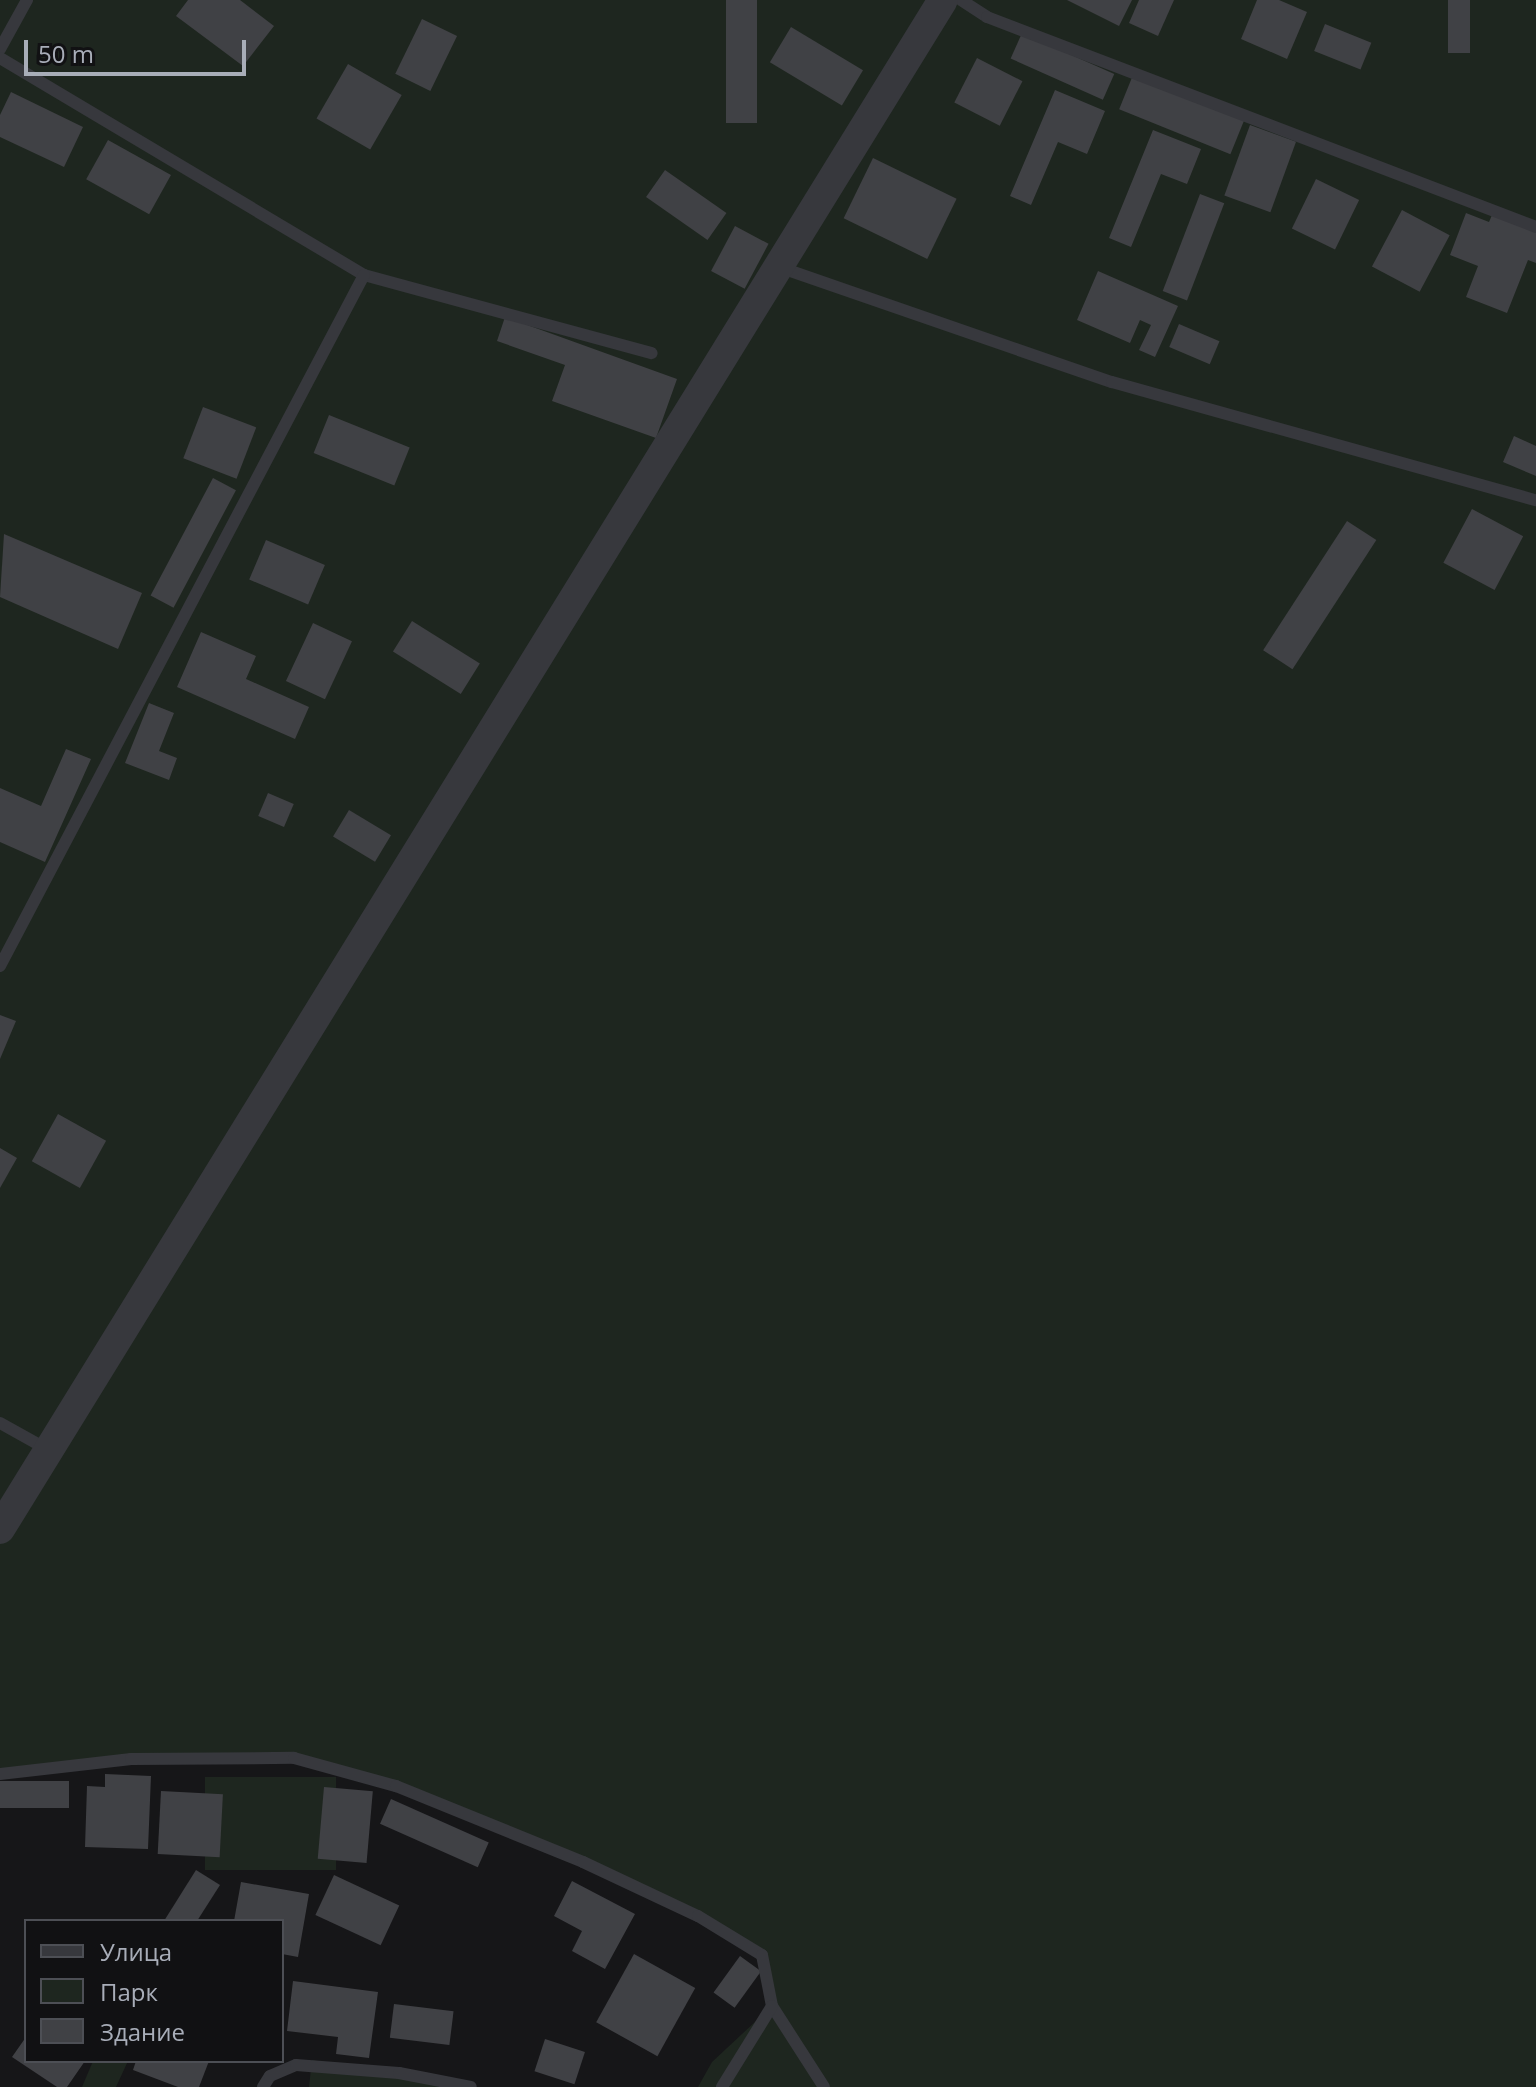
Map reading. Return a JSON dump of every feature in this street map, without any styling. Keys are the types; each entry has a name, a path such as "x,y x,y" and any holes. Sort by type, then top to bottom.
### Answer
{"street":[{"path":"0,1529 943,0"}],"lane":[{"path":"0,49 27,0"},
{"path":"961,0 987,17 1536,227"},
{"path":"0,58 364,275 652,353"},
{"path":"779,267 1112,382 1536,500"},
{"path":"0,966 364,275"},
{"path":"0,1423 47,1449"},
{"path":"0,1774 131,1759 294,1758 396,1786 698,1916 762,1955 772,2006 824,2087"},
{"path":"722,2087 772,2006"},
{"path":"263,2087 270,2076 296,2065 399,2073 471,2087"}],"green space":[{"path":"0,0 1536,0 1536,2087 698,2087 712,2062 772,2006 762,1955 698,1916 396,1786 294,1758 131,1759 0,1774"},
{"path":"205,1777 336,1777 336,1870 205,1870"},
{"path":"312,2060 471,2087 309,2087"},
{"path":"92,2063 127,2063 116,2087 82,2087"}],"building":[{"path":"188,0 240,0 274,26 243,66 176,16"},
{"path":"726,0 757,0 757,123 726,123"},
{"path":"1067,0 1132,0 1119,26"},
{"path":"1139,0 1174,0 1158,36 1129,23"},
{"path":"1257,0 1279,0 1307,12 1287,59 1241,39"},
{"path":"1448,0 1470,0 1470,53 1448,53"},
{"path":"422,19 457,36 430,91 395,74"},
{"path":"1325,24 1371,43 1360,70 1314,51"},
{"path":"791,27 863,70 842,105 770,62"},
{"path":"1022,33 1114,74 1103,100 1011,59"},
{"path":"977,58 1022,81 1000,126 954,103"},
{"path":"348,64 402,95 370,150 316,119"},
{"path":"1133,75 1244,120 1230,154 1119,109"},
{"path":"1055,90 1105,111 1087,154 1058,142 1031,205 1010,196"},
{"path":"11,92 83,127 64,167 0,137 0,115"},
{"path":"1250,125 1296,142 1270,212 1224,195"},
{"path":"1153,130 1201,149 1187,184 1161,174 1131,247 1109,238"},
{"path":"108,140 171,175 149,214 86,179"},
{"path":"873,158 957,199 927,259 844,218"},
{"path":"665,170 726,213 708,240 646,197"},
{"path":"1316,179 1359,200 1335,249 1292,228"},
{"path":"1200,194 1224,203 1187,300 1163,291"},
{"path":"1402,210 1450,235 1420,292 1372,267"},
{"path":"1466,213 1489,222 1492,215 1536,232 1536,263 1528,260 1507,313 1466,297 1478,266 1450,255"},
{"path":"735,226 769,244 745,289 711,271"},
{"path":"1098,271 1178,306 1155,357 1139,350 1151,325 1140,320 1130,343 1077,320"},
{"path":"505,317 677,379 656,438 552,401 565,365 497,341"},
{"path":"1179,324 1220,341 1210,364 1169,347"},
{"path":"203,407 256,427 237,479 183,458"},
{"path":"329,415 410,448 394,486 314,453"},
{"path":"1514,436 1536,446 1536,476 1503,462"},
{"path":"213,478 236,490 174,608 151,595"},
{"path":"1472,509 1523,536 1495,590 1443,563"},
{"path":"1347,521 1376,540 1292,669 1263,650"},
{"path":"4,534 142,593 118,649 0,597"},
{"path":"266,540 325,565 308,605 249,580"},
{"path":"412,621 480,663 461,694 393,652"},
{"path":"313,623 352,641 325,699 286,681"},
{"path":"201,632 256,656 246,679 309,707 295,739 177,687"},
{"path":"149,703 174,713 159,751 177,758 169,780 125,763"},
{"path":"66,749 91,759 45,862 0,842 0,788 41,806"},
{"path":"268,793 294,804 284,827 258,816"},
{"path":"349,810 391,835 375,862 333,837"},
{"path":"0,1015 16,1021 0,1059"},
{"path":"58,1114 106,1141 80,1188 32,1161"},
{"path":"0,1148 17,1158 0,1188"},
{"path":"105,1774 151,1776 148,1849 85,1847 87,1786 105,1787"},
{"path":"0,1781 69,1781 69,1808 0,1808"},
{"path":"324,1787 373,1791 367,1863 318,1859"},
{"path":"161,1791 223,1794 220,1857 158,1854"},
{"path":"391,1799 489,1843 478,1867 380,1824"},
{"path":"196,1870 220,1885 198,1919 165,1919"},
{"path":"334,1875 399,1905 381,1945 315,1915"},
{"path":"572,1881 635,1914 605,1969 572,1951 582,1931 554,1916"},
{"path":"241,1882 309,1894 298,1957 284,1954 284,1919 234,1919"},
{"path":"634,1954 695,1988 657,2056 596,2022"},
{"path":"740,1956 761,1971 735,2008 714,1992"},
{"path":"293,1981 378,1992 369,2058 336,2054 338,2037 287,2031"},
{"path":"394,2004 454,2011 449,2045 390,2038"},
{"path":"545,2039 585,2052 574,2084 534,2071"},
{"path":"24,2040 24,2063 84,2063 67,2087 57,2087 12,2057"},
{"path":"135,2063 208,2063 199,2087 178,2087 133,2070"}]}
